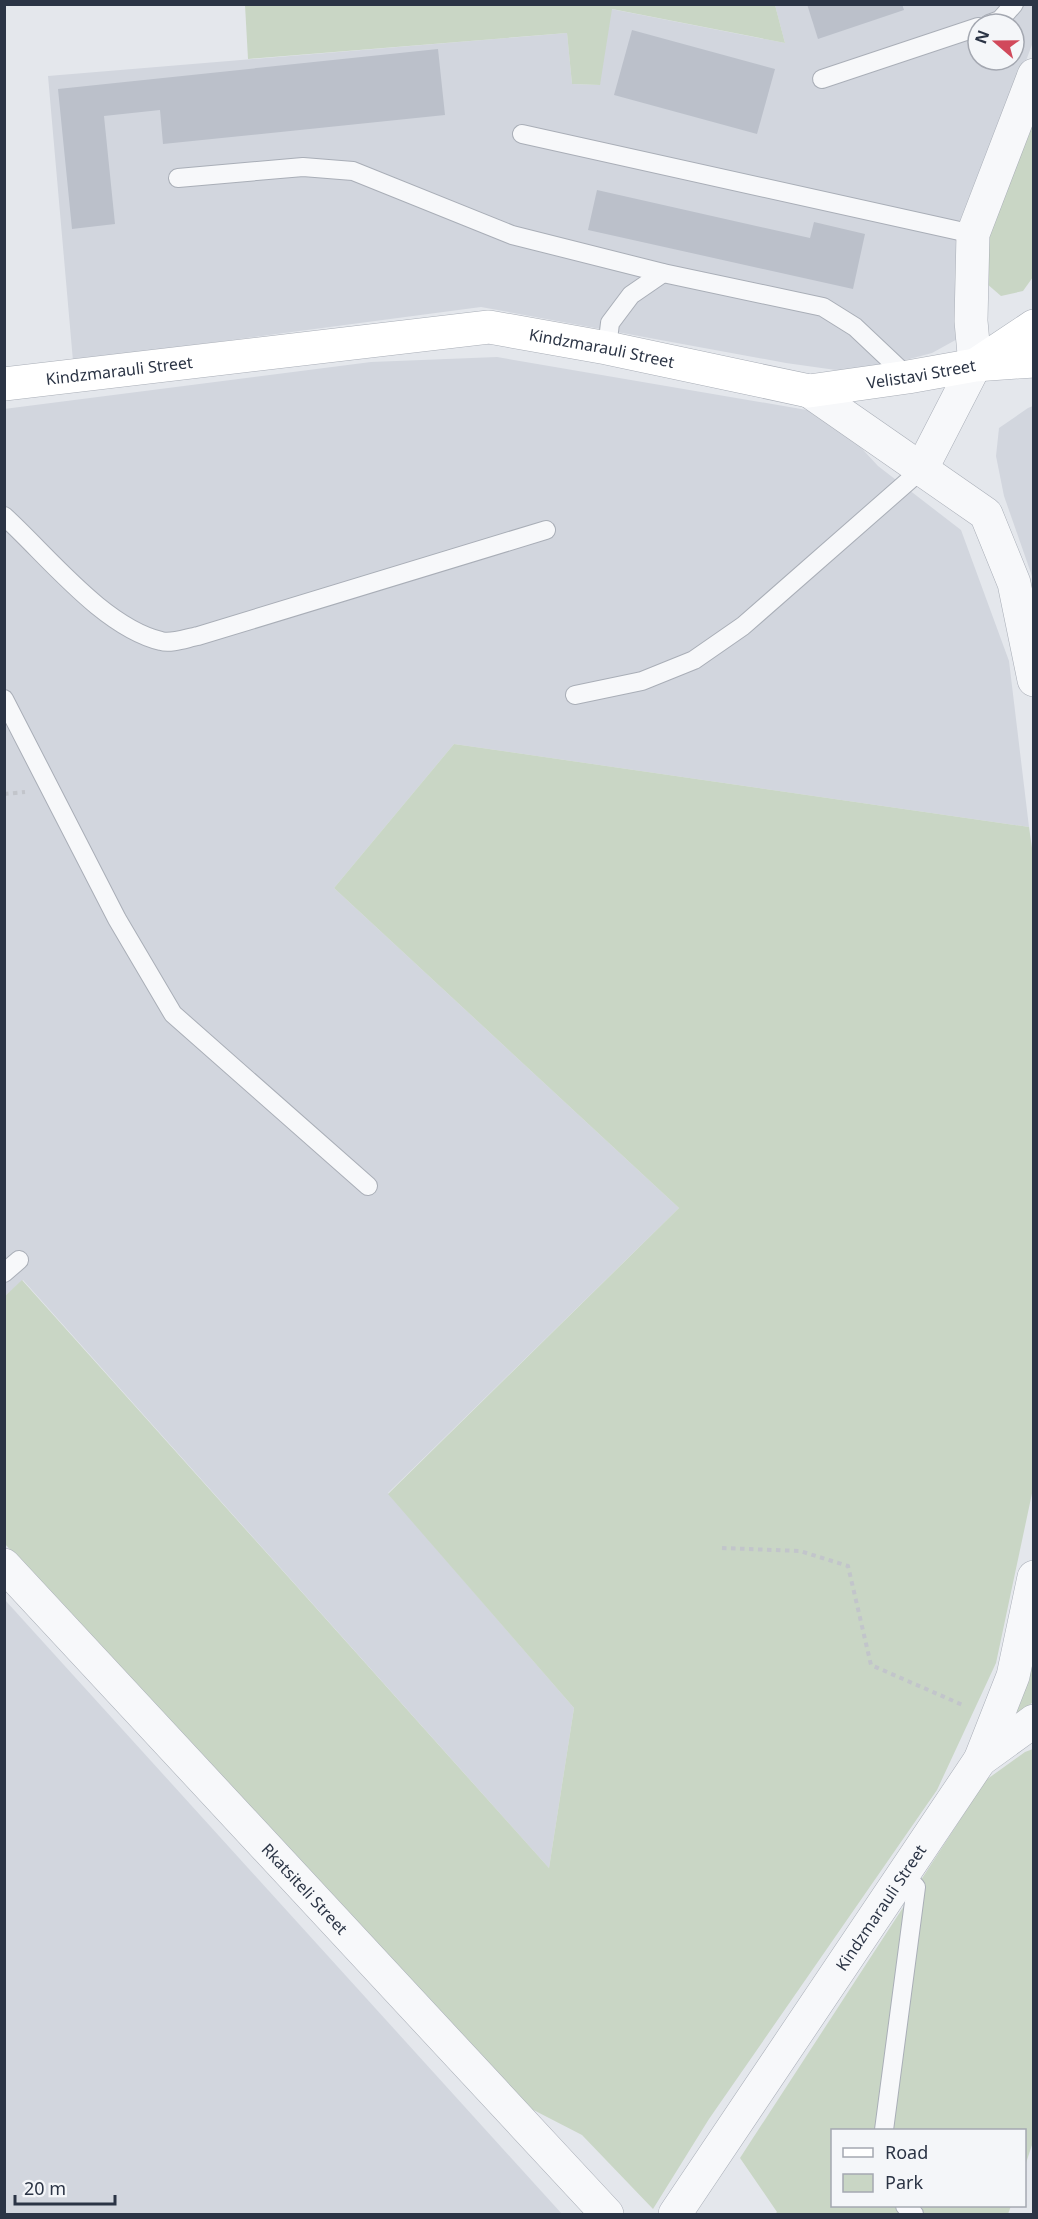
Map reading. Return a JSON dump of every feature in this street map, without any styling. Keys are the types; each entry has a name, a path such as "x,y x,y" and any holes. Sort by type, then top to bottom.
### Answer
{"main road":[{"path":"975,365 1034,326"},
{"name":"Kindzmarauli Street","path":"4,384 489,327 607,348 809,391"},
{"name":"Velistavi Street","path":"809,391 975,365 1034,362"}],"street":[{"path":"921,470 975,365 971,321 973,234 1034,75"},
{"name":"Kindzmarauli Street","path":"809,391 986,513 1014,583 1034,680"},
{"name":"Rkatsiteli Street","path":"4,1565 607,2214"},
{"name":"Kindzmarauli Street","path":"675,2214 980,1760 1013,1676 1034,1577"},
{"path":"980,1760 1034,1721"}],"lane":[{"path":"822,79 966,31"},
{"path":"522,134 973,234"},
{"path":"178,178 303,167 353,171 512,235 663,273 823,308 855,327 908,377"},
{"path":"607,348 610,323 631,296 663,273"},
{"path":"574,695 642,681 694,660 742,626 921,470"},
{"path":"4,516 101,610 133,629 163,642 198,636 546,530"},
{"path":"4,699 117,919 173,1014 368,1186"},
{"path":"4,1273 20,1260"},
{"path":"884,2129 916,1887 903,1873"}],"path":[{"path":"722,1548 800,1551 848,1566 871,1665 996,1720"}],"shaded area":[{"path":"775,5 1033,5 1033,42 1026,61 1026,12 966,12 966,72 1022,72 972,205 961,337 932,353 857,373 786,363 481,307 73,361 48,76 567,33 572,84 599,85 611,9 785,43"},
{"path":"497,357 830,414 878,466 961,530 1009,661 1029,827 454,744 334,888 679,1208 388,1493 574,1708 549,1868 23,1280 5,1296 4,409 371,362"},
{"path":"1034,406 1033,579 1004,496 996,456 999,428"},
{"path":"5,1600 562,2214 5,2214"}],"green space":[{"path":"245,5 775,5 785,43 612,9 600,85 572,84 567,33 248,59"},
{"path":"1033,112 1033,277 1023,291 1001,296 986,283 984,233"},
{"path":"454,744 1029,827 1034,862 1034,1484 996,1663 937,1790 709,2119 653,2209 582,2135 516,2101 5,1544 5,1296 22,1280 549,1868 574,1708 388,1494 679,1208 334,888"},
{"path":"1033,1639 1033,1702 1010,1721"},
{"path":"1033,1749 1034,2139 1026,2163 1026,2129 831,2129 831,2207 1011,2207 1008,2214 775,2214 777,2212 740,2158 986,1780 1025,1752"}],"building":[{"path":"807,4 902,4 904,10 818,39"},
{"path":"632,30 775,69 757,134 614,95"},
{"path":"438,49 445,115 163,144 160,110 104,116 115,224 72,229 58,89"},
{"path":"597,190 810,238 814,222 865,234 853,289 588,230"}]}
